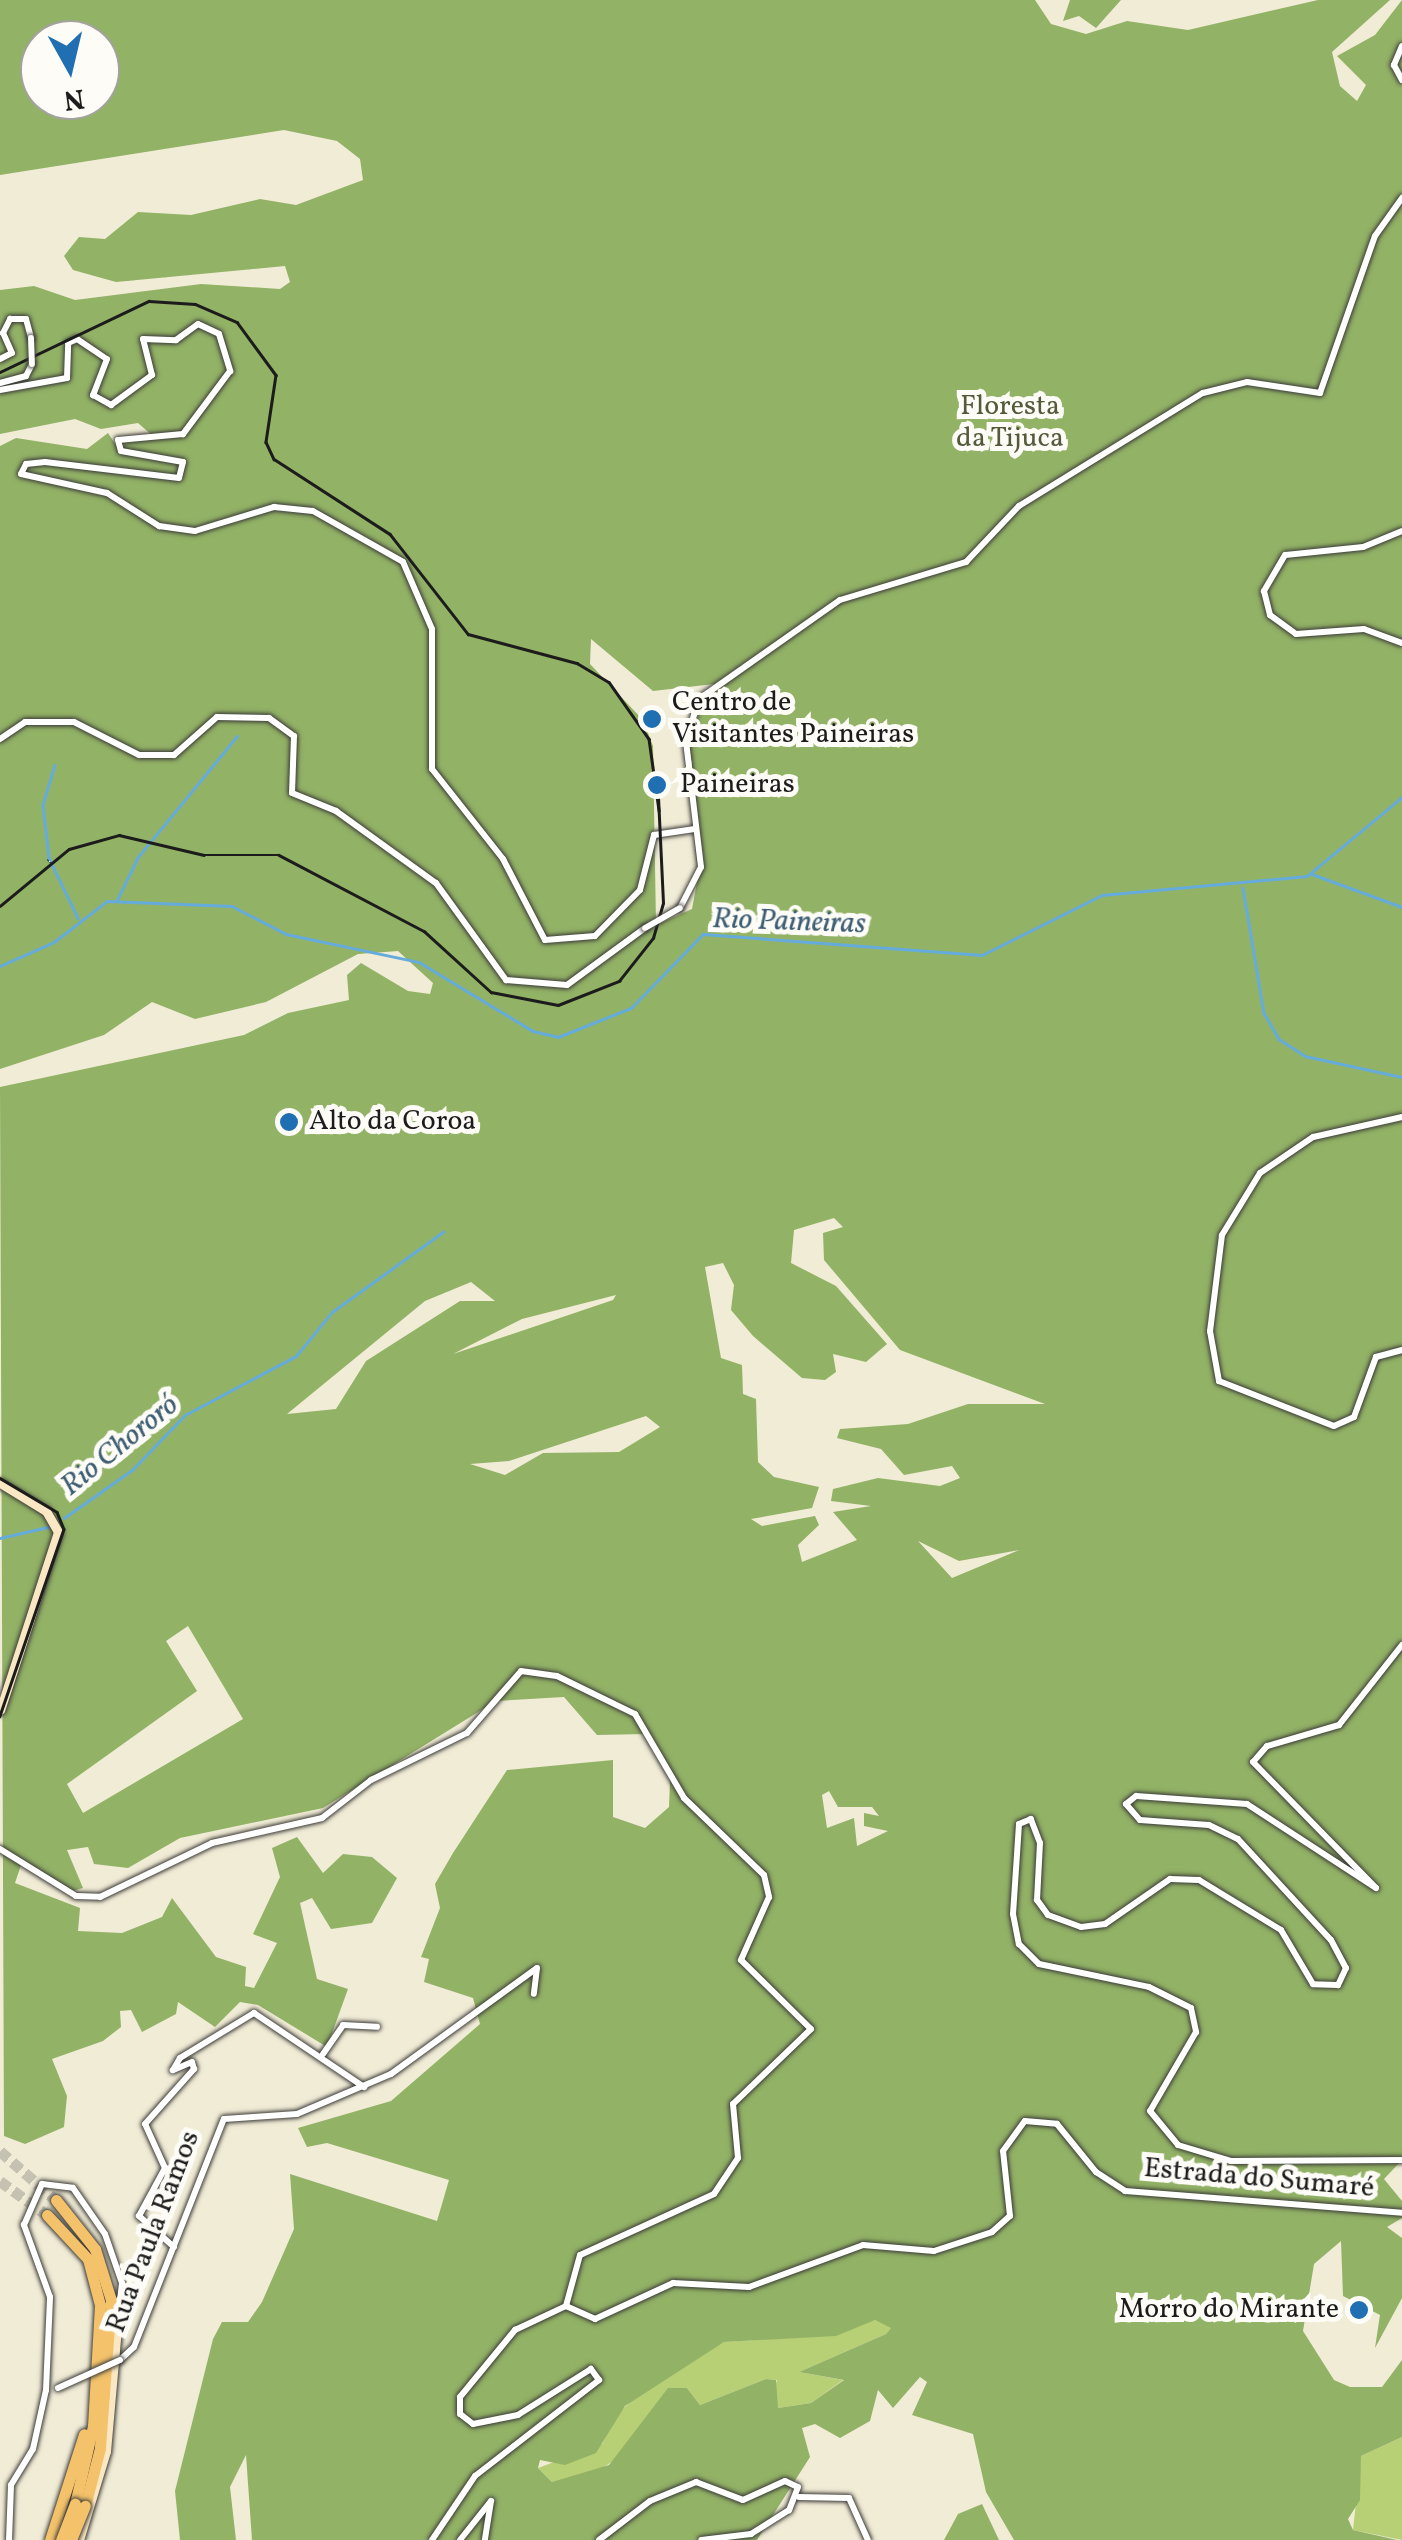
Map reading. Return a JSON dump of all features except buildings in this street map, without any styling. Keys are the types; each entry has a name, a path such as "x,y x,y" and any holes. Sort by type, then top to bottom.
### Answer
{"highway":[{"path":"56,2200 86,2234 112,2274 116,2326"},
{"path":"47,2215 82,2249 98,2293 92,2426 80,2505 60,2540"},
{"path":"71,2540 111,2309 86,2234"},
{"path":"67,2519 84,2434 98,2293"},
{"path":"50,2540 84,2434"}],"street":[{"path":"1402,46 1394,65 1402,80"},
{"path":"0,738 34,720 74,722 140,755 174,755 217,717 269,718 294,736 292,793 336,811 436,883 506,980 567,985 697,888 686,742 699,699 840,600 966,562 1019,506 1203,393 1247,382 1320,393 1375,236 1402,198"},
{"path":"0,359 12,353 4,332 10,320 26,320 32,364 26,376 0,387"},
{"path":"0,387 68,378 68,342 77,339 107,360 94,395 111,405 152,375 143,339 176,340 198,324 219,334 230,372 183,434 118,440 121,451 183,462 179,478 45,462 26,464 21,474 107,493 160,526 195,531 274,508 313,511 404,562 432,629 432,769 503,859 546,940 596,936 640,890 654,835 695,830"},
{"path":"1402,531 1363,548 1285,555 1264,590 1270,615 1296,634 1364,629 1402,643"},
{"path":"1402,1117 1313,1137 1260,1173 1222,1236 1210,1331 1219,1381 1334,1426 1354,1417 1376,1357 1402,1350"},
{"path":"0,1482 46,1511 58,1532 0,1710"},
{"name":"Estrada do Sumaré","path":"1402,1645 1339,1724 1253,1757 1282,1798 1376,1888 1247,1804 1152,1796 1126,1804 1140,1820 1210,1825 1238,1839 1331,1940 1346,1968 1338,1986 1313,1984 1281,1930 1199,1880 1170,1879 1105,1924 1048,1915 1037,1900 1040,1843 1031,1819 1019,1824 1013,1914 1019,1944 1039,1964 1149,1987 1191,2008 1196,2032 1150,2111 1178,2145 1231,2161 1402,2160"},
{"path":"0,1849 76,1896 100,1897 212,1843 322,1818 371,1780 467,1733 520,1671 557,1676 635,1714 684,1798 764,1875 769,1897 740,1960 812,2029 733,2104 738,2158 714,2194 580,2255 566,2306 515,2330 460,2397 460,2414 473,2424 500,2422 590,2369 599,2380 476,2476 432,2540"},
{"name":"Rua Paula Ramos","path":"46,2390 120,2360 132,2351 224,2119 297,2114 364,2087 537,1968 534,1994"},
{"path":"174,2247 139,2216 164,2168 144,2124 195,2066 174,2064 246,2012 323,2054 364,2087"},
{"path":"323,2054 343,2025 376,2027"},
{"name":"Estrada do Sumaré","path":"566,2306 595,2319 673,2283 749,2286 863,2245 963,2244 1010,2216 1003,2151 1015,2126 1035,2118 1058,2124 1096,2172 1125,2190 1402,2213"},
{"path":"10,2540 11,2484 33,2448 46,2390 50,2297 24,2225 42,2184 73,2188 105,2234 122,2283 106,2452 79,2540"},
{"path":"600,2540 650,2501 696,2482 742,2500 790,2482 798,2497"},
{"path":"701,2540 751,2534 798,2497 849,2498 868,2540"},
{"path":"460,2540 491,2500 485,2540"},
{"path":"60,2540 67,2519 84,2526"}],"green space":[{"name":"Floresta da Tijuca","path":"0,0 1035,0 1051,24 1086,34 1127,21 1188,30 1318,0 1390,0 1332,52 1340,86 1357,101 1366,85 1337,56 1375,35 1402,0 1402,2160 1384,2179 1402,2201 1402,2218 1387,2227 1402,2238 1402,2298 1375,2348 1380,2315 1343,2296 1341,2241 1314,2264 1303,2331 1334,2380 1350,2387 1382,2387 1402,2360 1402,2437 1361,2456 1360,2500 1348,2519 1353,2530 1397,2540 1014,2540 986,2492 973,2434 912,2415 927,2382 920,2377 893,2408 878,2390 870,2421 840,2438 815,2424 802,2428 810,2457 757,2540 252,2540 246,2455 230,2487 236,2540 180,2540 175,2491 213,2339 222,2322 248,2322 262,2302 294,2229 290,2174 437,2221 449,2180 327,2143 307,2147 298,2128 391,2101 480,2024 473,1998 424,1982 429,1959 421,1957 440,1908 435,1884 507,1770 613,1760 613,1817 645,1828 669,1807 670,1781 646,1734 597,1735 564,1697 496,1701 323,1808 180,1838 128,1868 94,1864 88,1847 67,1850 83,1888 69,1892 21,1865 15,1883 80,1908 78,1931 122,1933 162,1917 172,1898 216,1957 246,1967 245,1986 254,1988 277,1943 253,1934 280,1877 272,1848 297,1837 323,1873 343,1854 372,1857 397,1878 372,1923 331,1929 312,1898 300,1903 317,1979 348,1989 327,2047 258,2005 240,2002 215,2027 178,2002 176,2014 142,2032 131,2010 120,2011 121,2027 103,2041 52,2059 67,2096 64,2127 25,2144 4,2136 0,1087 244,1035 288,1013 349,1000 347,975 361,963 408,991 430,994 433,983 398,951 358,954 266,1002 195,1019 152,1002 104,1035 0,1069 0,446 16,438 87,449 108,433 121,453 127,439 153,436 138,423 101,429 75,419 0,434 0,290 34,286 75,300 201,284 280,289 290,282 285,266 116,282 73,270 64,256 79,237 105,239 138,212 191,215 260,199 296,205 363,180 360,159 337,141 284,130 0,175","holes":["591,639 653,691 714,684 685,743 698,877 692,909 656,925 653,746 643,720 590,664","834,1218 843,1227 823,1233 824,1260 900,1350 1045,1404 968,1404 908,1424 840,1429 837,1438 881,1449 904,1475 952,1466 960,1478 940,1486 878,1478 833,1489 831,1501 871,1506 833,1512 857,1540 802,1562 798,1545 819,1525 815,1516 762,1526 751,1519 812,1508 819,1487 774,1477 758,1462 756,1399 743,1394 742,1365 721,1358 705,1267 723,1263 734,1285 731,1310 753,1336 802,1378 825,1380 836,1372 833,1354 866,1362 887,1344 836,1286 791,1263 794,1230","471,1282 495,1301 460,1301 366,1361 336,1409 287,1414 425,1301","616,1295 613,1300 453,1354 522,1319","646,1416 660,1427 619,1452 543,1453 505,1475 470,1464 509,1461","918,1541 959,1561 1019,1550 952,1578","188,1626 243,1719 83,1813 67,1784 197,1691 166,1641","829,1791 838,1807 872,1807 879,1816 864,1813 864,1826 888,1831 857,1846 854,1818 827,1828 822,1795","875,2320 891,2328 886,2334 799,2372 844,2380 811,2403 778,2408 776,2380 766,2379 700,2405 687,2388 668,2388 609,2465 552,2482 538,2468 540,2460 565,2465 596,2453 625,2406 724,2342 836,2336"]},
{"path":"1070,0 1121,0 1096,28 1079,16 1063,21"},
{"path":"875,2320 892,2327 886,2334 799,2372 843,2380 811,2403 778,2408 771,2402 777,2380 766,2379 700,2405 687,2388 657,2404 618,2458 588,2477 552,2482 538,2468 602,2444 618,2413 661,2375 724,2342 818,2336"},
{"path":"1402,2437 1402,2540 1353,2530 1361,2456"},
{"path":"982,2504 999,2540 944,2540 958,2514"}],"waterway":[{"path":"117,900 138,857 237,736"},
{"path":"55,765 43,805 49,858 78,918"},
{"name":"Rio Paineiras","path":"0,966 54,942 107,901 232,906 286,934 419,962 533,1031 558,1037 631,1008 703,934 982,955 1102,895 1307,876 1402,797"},
{"path":"1312,874 1402,907"},
{"path":"1243,888 1264,1013 1279,1039 1305,1056 1402,1077"},
{"name":"Rio Chororó","path":"64,1518 132,1470 185,1415 296,1356 332,1312 443,1232"},
{"name":"Rio Chororó","path":"0,1538 52,1526"}],"tunnel":[{"path":"0,2151 56,2200"},
{"path":"0,2181 47,2215"}],"tram line":[{"path":"0,372 149,301 195,304 237,322 276,375 266,442 274,459 390,534 468,634 577,663 609,682 649,739 659,810"},
{"path":"0,906 69,849 119,835 204,855 279,855 424,931 491,992 558,1005 619,981 653,938 663,903 658,798"},
{"path":"0,1478 57,1512 64,1529 0,1716"}],"place":[{"name":"Centro de Visitantes Paineiras","path":"652,719"},
{"name":"Paineiras","path":"657,785"},
{"name":"Alto da Coroa","path":"289,1122"},
{"name":"Morro do Mirante","path":"1359,2310"}]}
